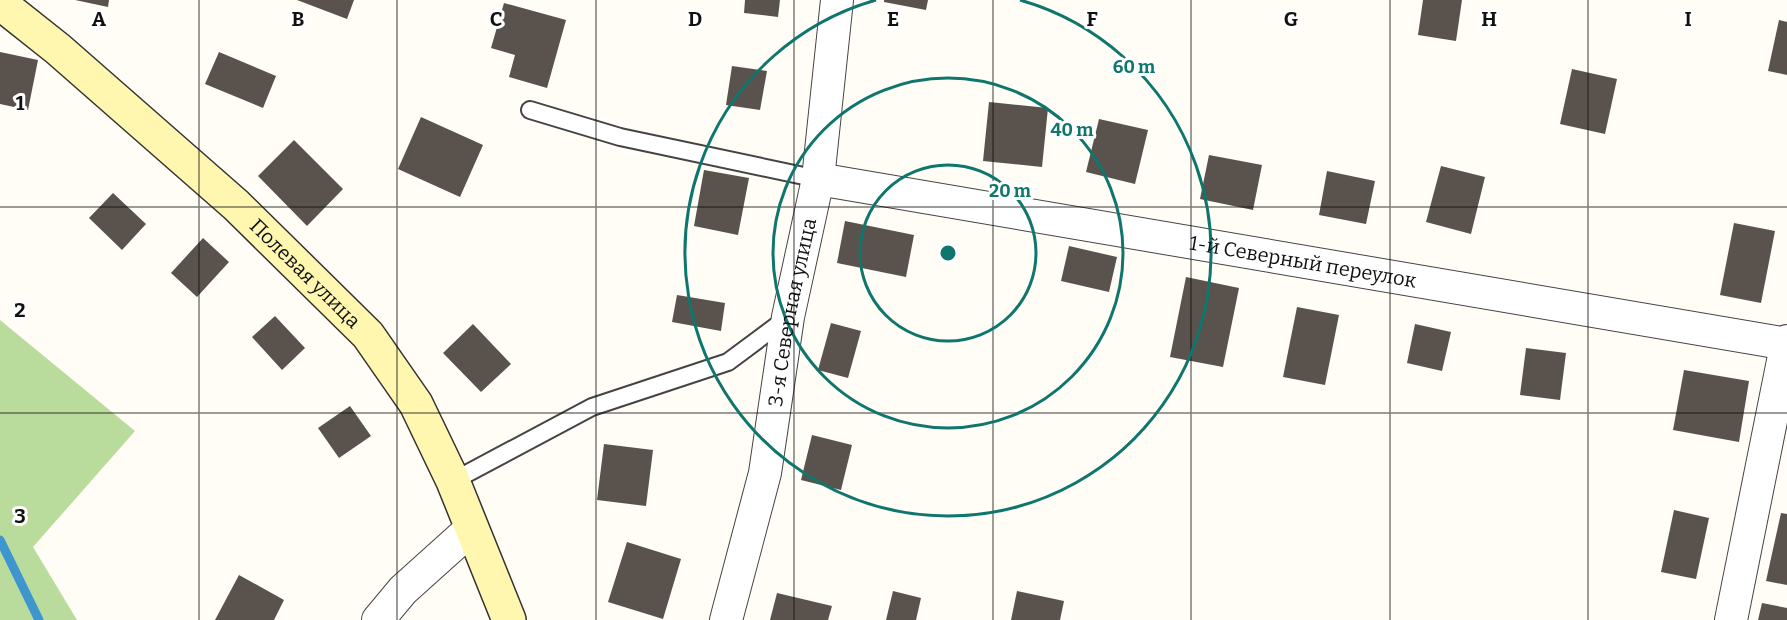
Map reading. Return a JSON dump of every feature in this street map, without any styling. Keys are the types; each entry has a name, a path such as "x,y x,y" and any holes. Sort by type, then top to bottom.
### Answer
{"main road":[{"name":"Полевая улица","path":"0,3 58,49 236,205 368,334 416,404 453,481 509,620"}],"street":[{"name":"3-я Северная улица","path":"726,620 765,473 788,317 818,178 837,0"},
{"name":"1-й Северный переулок","path":"818,178 1787,343"},
{"path":"1731,620 1787,343"},
{"path":"378,620 403,590 472,528"}],"lane":[{"path":"530,110 620,137 818,178"},
{"path":"453,481 592,407 728,362 788,317"}],"green space":[{"path":"0,320 135,431 33,547 77,620 0,620"}],"building":[{"path":"75,0 109,0 108,7"},
{"path":"297,0 354,0 347,19"},
{"path":"745,0 780,0 778,17 744,13"},
{"path":"884,0 928,0 926,10 884,2"},
{"path":"1423,0 1462,0 1456,41 1418,35"},
{"path":"504,3 566,20 547,88 509,77 515,55 491,48"},
{"path":"1779,20 1787,22 1787,75 1768,71"},
{"path":"0,52 38,60 28,110 0,104"},
{"path":"219,52 276,76 263,108 205,84"},
{"path":"732,66 767,71 760,110 726,105"},
{"path":"1572,69 1617,79 1605,134 1560,124"},
{"path":"989,102 1048,108 1042,167 983,161"},
{"path":"421,117 483,145 460,197 398,169"},
{"path":"1099,119 1148,130 1135,184 1086,172"},
{"path":"294,140 343,189 307,226 258,176"},
{"path":"1209,155 1262,165 1253,210 1200,199"},
{"path":"1441,166 1485,177 1471,234 1426,222"},
{"path":"704,170 749,178 738,235 694,226"},
{"path":"1327,171 1375,181 1366,224 1319,215"},
{"path":"113,193 146,224 122,250 89,218"},
{"path":"845,221 914,235 906,277 837,263"},
{"path":"1734,223 1775,231 1761,303 1720,295"},
{"path":"203,238 229,262 197,297 171,273"},
{"path":"1069,246 1117,257 1109,292 1061,281"},
{"path":"1186,277 1239,288 1223,367 1170,357"},
{"path":"677,295 725,303 721,331 672,322"},
{"path":"1297,307 1339,315 1325,385 1283,377"},
{"path":"275,316 305,348 282,370 252,337"},
{"path":"831,323 861,331 848,378 818,370"},
{"path":"473,324 511,364 481,392 443,353"},
{"path":"1415,324 1451,332 1442,371 1407,363"},
{"path":"1526,348 1566,353 1560,400 1520,395"},
{"path":"1684,370 1749,381 1739,442 1673,430"},
{"path":"350,406 371,436 339,458 318,428"},
{"path":"812,435 852,445 841,490 801,480"},
{"path":"604,444 653,450 646,506 597,500"},
{"path":"1674,510 1709,518 1696,579 1661,572"},
{"path":"1781,513 1787,514 1787,585 1766,581"},
{"path":"627,542 681,559 663,619 608,602"},
{"path":"239,575 284,600 274,620 215,620"},
{"path":"893,591 921,598 916,620 886,620"},
{"path":"1017,591 1064,601 1060,620 1011,620"},
{"path":"777,593 832,606 828,620 770,620"},
{"path":"1762,603 1787,608 1787,620 1758,620"}],"waterway":[{"path":"0,540 39,620"}]}
